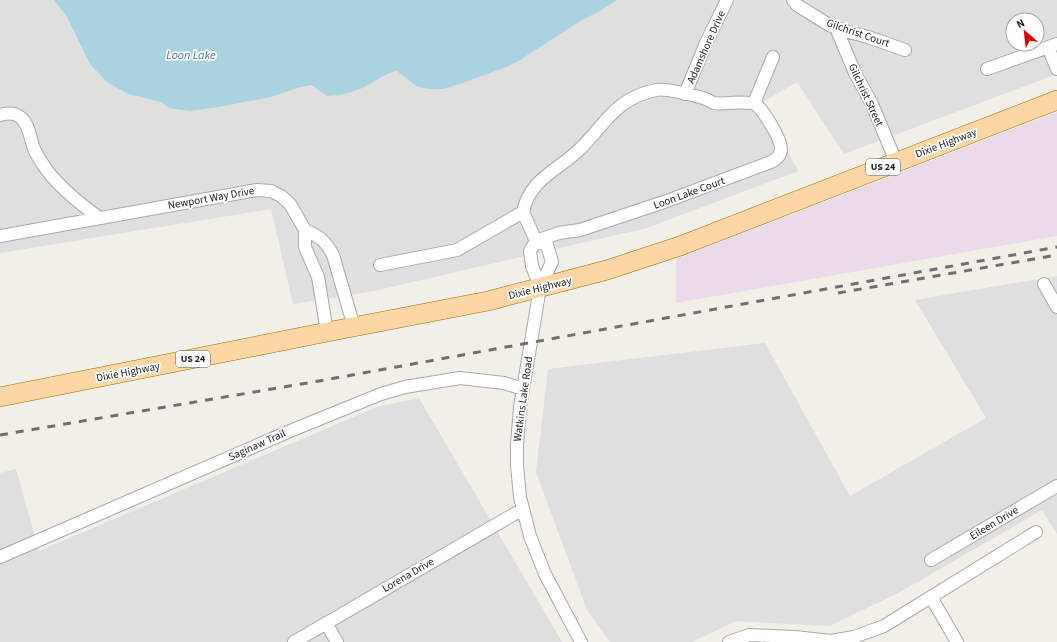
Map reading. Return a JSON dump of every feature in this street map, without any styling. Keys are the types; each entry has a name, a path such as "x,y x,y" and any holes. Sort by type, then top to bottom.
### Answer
{"main road":[{"name":"Dixie Highway","path":"0,397 488,301 560,283 680,246 1057,100"}],"street":[{"name":"Adamshore Drive","path":"685,94 706,43 727,0"},
{"name":"Gilchrist Court","path":"793,0 796,5 829,25 905,50"},
{"name":"Gilchrist Street","path":"836,28 855,73 872,104 896,162"},
{"path":"988,69 1052,45 1057,69"},
{"path":"380,265 457,250 523,212 525,203 531,191 542,178 553,169 566,162 581,148 608,117 620,106 636,96 657,90 685,94 715,103 742,102 754,104 773,57"},
{"name":"Loon Lake Court","path":"536,241 559,233 580,230 664,202 777,159 780,154 780,142 766,117 757,105 754,104"},
{"path":"0,115 6,113 15,114 21,117 26,123 35,150 46,169 63,189 98,217"},
{"name":"Newport Way Drive","path":"0,236 98,217 257,190 271,191 282,196 294,210 305,230 305,247 318,277 327,332"},
{"name":"Watkins Lake Road","path":"523,212 536,241 546,245 552,262 540,287 520,408 517,444 520,497 530,536 545,574 581,642"},
{"path":"305,230 321,238 333,255 354,327"},
{"name":"Watkins Lake Road","path":"536,241 530,251 532,266 540,287"},
{"path":"1044,284 1057,307"},
{"name":"Saginaw Trail","path":"0,557 290,431 387,392 427,382 460,378 504,383 524,389"},
{"name":"Eileen Drive","path":"931,560 1057,486"},
{"name":"Lorena Drive","path":"294,642 523,509"},
{"path":"729,642 749,635 795,637 831,641 854,637 884,626 1036,532"},
{"path":"930,597 957,642"},
{"path":"326,623 337,642"}],"shaded area":[{"path":"0,0 1057,0 1057,74 844,154 797,82 763,102 798,171 647,228 374,291 293,304 271,209 0,253"},
{"path":"1057,112 1057,236 676,303 676,259"},
{"path":"1057,276 1057,534 1042,510 902,591 830,626 736,621 692,642 610,642 587,610 536,472 548,369 765,343 850,496 986,418 915,300"},
{"path":"419,398 562,642 0,642 0,473 16,469 39,551 377,407"}],"water":[{"name":"Loon Lake","path":"54,0 617,0 580,21 509,66 443,89 428,89 416,86 397,71 385,75 352,92 332,96 327,96 311,85 271,97 190,111 169,108 161,102 128,94 107,82 90,64 67,17"}],"railway":[{"path":"0,435 319,381 1057,247"},
{"path":"838,293 1057,255"}]}
